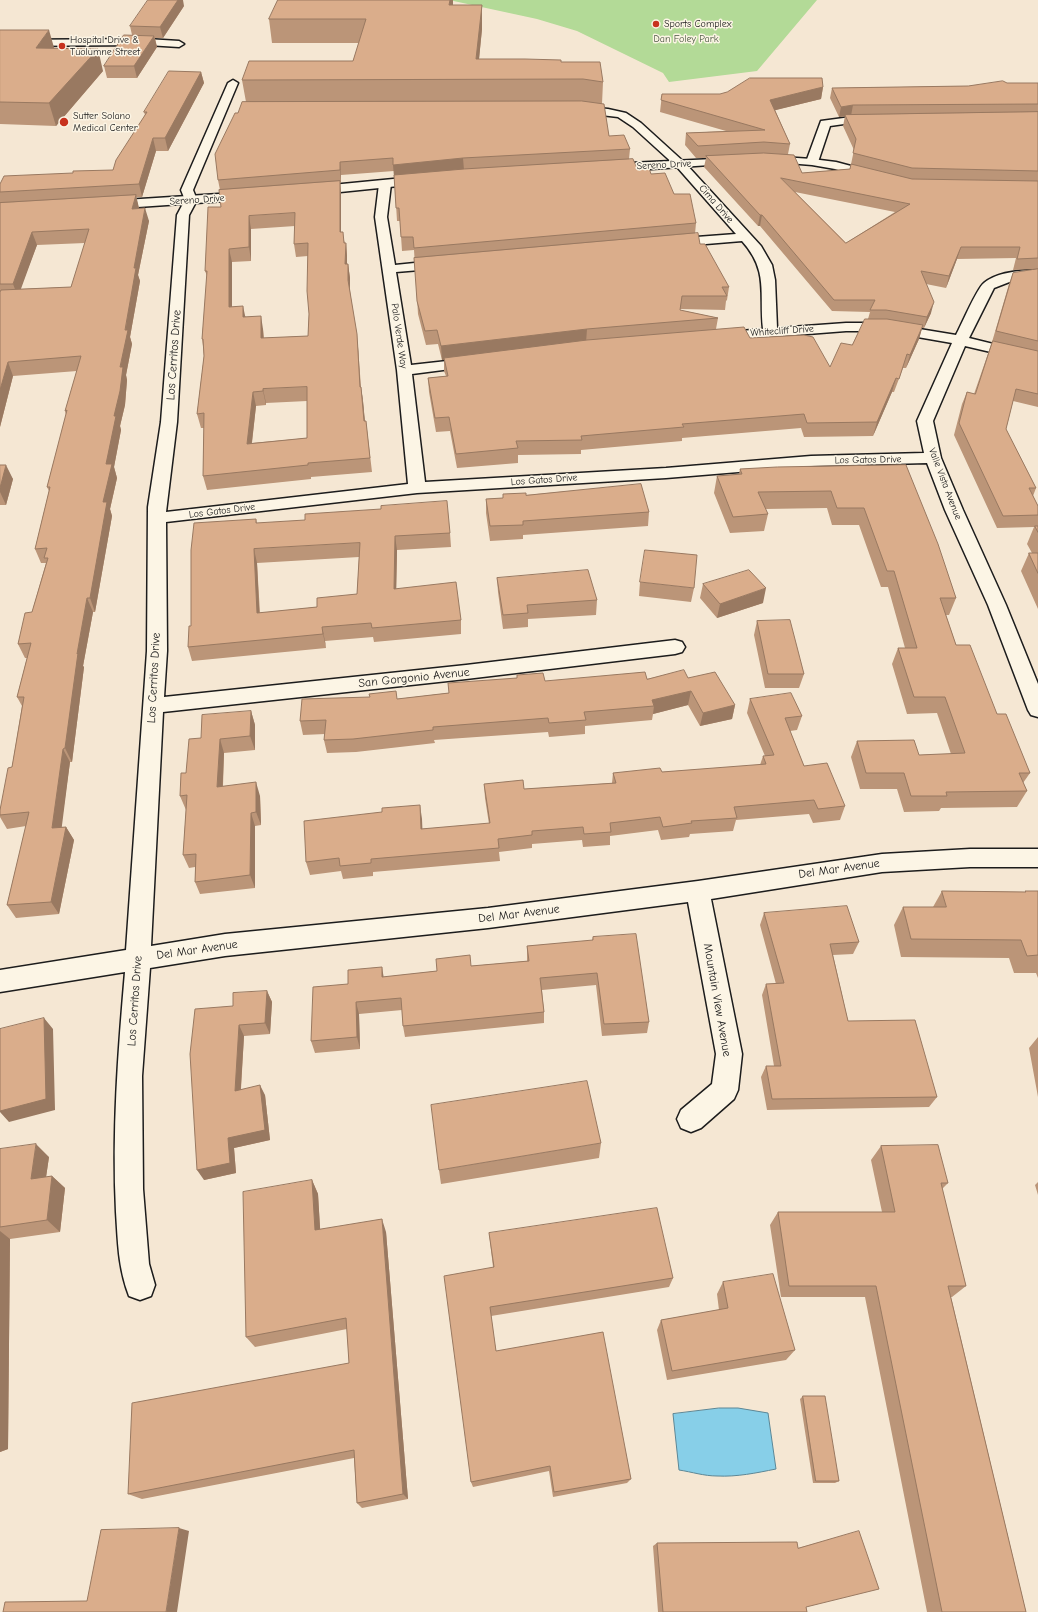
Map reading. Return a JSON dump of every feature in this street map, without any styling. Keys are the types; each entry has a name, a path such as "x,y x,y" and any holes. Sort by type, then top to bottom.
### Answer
{"street":[{"path":"0,43 147,42 179,44"},
{"name":"Los Cerritos Drive","path":"140,1285 134,1264 129,1189 129,1076 138,959 157,651 157,507 169,422 183,215 191,200 187,190 230,110 233,83"},
{"name":"Cima Drive","path":"566,109 608,112 622,115 637,125 681,165 756,249 765,265 768,280 768,313 770,332"},
{"path":"812,162 826,123 851,120 882,120"},
{"name":"Sereno Drive","path":"596,168 681,165 777,159 836,166 890,180"},
{"path":"301,192 432,179"},
{"name":"Palo Verde Way","path":"385,184 381,216 404,370 417,488"},
{"name":"Sereno Drive","path":"96,206 262,196"},
{"path":"658,244 745,237"},
{"path":"390,269 453,263"},
{"name":"Valle Vista Avenue","path":"1038,274 1025,274 995,281 988,286 960,341 924,421 933,458 954,510 997,605 1038,710"},
{"name":"Whitecliff Drive","path":"701,338 846,327 884,328 940,336 1038,359"},
{"path":"404,370 491,360"},
{"name":"Los Gatos Drive","path":"157,518 417,488 666,473 811,461 933,458"},
{"name":"San Gorgonio Avenue","path":"153,706 458,673 675,647"},
{"name":"Del Mar Avenue","path":"0,981 225,945 488,918 698,891 882,863 970,858 1038,858"},
{"name":"Mountain View Avenue","path":"691,1119 725,1090 728,1054 698,891"}],"green space":[{"name":"Dan Foley Park","path":"449,0 817,0 757,71 669,82 663,73 577,31 537,19"}],"water":[{"path":"719,1408 738,1408 768,1413 776,1469 732,1476 707,1475 679,1470 673,1414"}],"building":[{"path":"148,0 178,0 160,27 130,26"},
{"path":"278,0 450,0 449,5 482,5 476,59 600,62 603,82 583,79 242,80 249,61 353,61 366,19 269,19"},
{"path":"0,30 49,30 36,48 98,49 49,103 0,102"},
{"path":"124,35 154,36 134,66 104,66"},
{"path":"169,71 201,72 165,138 153,138 139,184 0,192 0,184 4,176 73,173 73,171 113,170 116,160 147,112 144,112"},
{"path":"750,78 822,78 823,87 770,100 790,144 764,142 698,146 686,133 765,130 661,100 662,94 720,94 727,92"},
{"path":"1003,81 1007,83 1038,83 1038,104 853,105 841,107 832,88 968,86"},
{"path":"582,101 604,104 609,136 624,135 630,149 463,158 393,165 393,158 340,162 340,170 218,180 215,154 235,113 238,113 242,102"},
{"path":"1038,112 1038,171 912,168 853,153 856,139 845,115"},
{"path":"764,153 794,155 802,173 850,169 851,164 912,179 1038,181 1038,258 1017,259 1020,247 961,247 949,276 921,271 934,302 927,317 886,310 870,310 875,300 834,300 762,215 760,215 706,156","holes":["781,178 910,204 846,243"]},
{"path":"633,159 637,168 649,168 651,174 665,173 674,194 690,194 696,223 414,248 413,237 401,237 399,208 396,208 394,175 464,169"},
{"path":"340,181 340,232 343,232 344,243 346,243 345,264 348,264 348,280 357,334 360,387 370,458 308,463 308,465 203,476 204,413 197,414 204,356 202,339 207,271 205,271 208,207 221,207 219,190","holes":["295,213 294,244 308,243 308,336 261,338 261,316 243,317 243,306 229,307 229,249 249,247 249,216","307,387 307,438 247,444 253,392 263,391 263,389"]},
{"path":"136,195 132,209 145,208 125,330 128,330 120,367 123,367 120,391 106,464 112,464 103,502 107,502 90,598 87,598 77,654 78,653 65,748 63,749 52,828 66,827 51,902 7,905 29,812 0,815 8,768 12,767 24,697 17,697 31,643 18,644 25,613 32,612 48,558 44,558 47,548 35,549 50,487 47,487 67,410 65,411 81,356 8,362 0,390 0,292 1,290 71,287 89,229 32,232 13,284 0,284 0,203"},
{"path":"698,233 700,244 705,244 729,287 722,287 727,296 682,296 680,310 718,318 587,329 441,346 437,330 425,331 417,301 414,258"},
{"path":"1038,269 1038,341 996,331 1013,273"},
{"path":"865,319 887,319 923,325 910,355 907,354 899,379 896,378 877,422 807,423 804,414 682,424 684,427 581,436 582,440 516,441 518,448 456,454 449,417 435,418 428,378 448,376 444,358 587,340 744,327 750,338 804,335 813,337 830,367 841,343 852,345"},
{"path":"993,341 1038,351 1038,394 1016,389 1006,429 1036,488 1029,488 1038,506 1038,515 1003,516 959,423 967,392 975,394"},
{"path":"0,465 6,465 0,488"},
{"path":"906,465 938,544 956,598 940,598 956,645 970,645 997,714 1006,714 1030,773 1019,773 1027,791 946,792 947,796 911,796 904,773 866,773 857,741 914,740 919,755 965,753 945,697 914,697 898,648 917,648 894,571 887,571 864,508 837,508 831,491 758,492 768,514 733,517 717,476 742,474 740,469"},
{"path":"641,484 649,512 523,521 523,525 490,526 486,499 503,498 503,494 526,493 526,495"},
{"path":"447,501 450,533 395,536 394,589 456,582 461,620 372,628 371,623 322,627 323,634 188,647 189,626 191,626 191,550 194,523 256,519 256,523 305,520 305,514 381,509 381,506","holes":["360,543 357,594 317,598 317,607 257,613 254,549"]},
{"path":"645,550 697,555 694,588 640,582"},
{"path":"1029,553 1038,553 1038,573"},
{"path":"588,570 597,600 527,605 528,613 503,615 497,578"},
{"path":"749,570 766,588 720,604 703,584"},
{"path":"790,620 804,674 768,674 757,621"},
{"path":"684,670 688,678 715,672 735,705 703,713 691,691 652,700 654,706 584,712 586,720 549,723 548,718 433,727 433,730 353,739 324,740 326,720 300,721 302,699 370,697 369,694 396,691 397,699 449,693 448,683 517,678 517,675 543,673 545,681 645,672 647,679"},
{"path":"791,693 802,716 785,718 804,766 827,763 845,806 818,809 814,800 734,807 737,818 691,821 692,823 663,827 660,817 610,823 611,832 584,834 583,827 532,831 532,835 498,839 499,848 371,859 371,863 340,866 339,858 306,862 304,821 382,812 382,808 420,805 421,829 490,823 484,784 523,780 524,789 616,783 613,773 660,768 662,772 766,764 763,756 774,755 750,699"},
{"path":"251,711 250,736 220,739 217,787 256,782 256,812 251,813 250,875 195,882 196,854 183,855 187,795 180,796 181,773 186,773 189,739 201,738 202,715"},
{"path":"942,891 1038,891 1038,955 1027,956 1021,940 911,939 903,907 946,907"},
{"path":"847,906 859,942 830,944 848,1021 915,1020 937,1097 772,1099 766,1066 781,1066 766,984 784,983 764,913"},
{"path":"636,934 649,1022 604,1024 597,973 540,978 544,1012 403,1026 401,998 356,1002 357,1037 311,1041 313,987 348,984 348,970 382,967 382,977 437,971 436,959 470,955 471,966 529,961 527,946 593,940 593,937"},
{"path":"267,991 265,1023 239,1025 235,1091 260,1085 265,1130 228,1138 230,1163 197,1170 190,1054 195,1009 233,1006 233,993"},
{"path":"44,1018 46,1099 0,1111 0,1029"},
{"path":"587,1081 601,1143 439,1170 431,1105"},
{"path":"36,1144 31,1179 52,1176 47,1220 0,1227 0,1149"},
{"path":"938,1145 948,1183 941,1183 966,1286 948,1286 1026,1612 942,1612 876,1286 789,1286 778,1212 895,1212 881,1146"},
{"path":"312,1180 315,1230 382,1219 403,1494 357,1503 354,1450 128,1494 132,1403 349,1363 346,1318 246,1337 243,1192"},
{"path":"657,1208 673,1278 490,1307 496,1351 603,1332 631,1479 554,1492 550,1466 471,1482 444,1276 494,1267 489,1233"},
{"path":"773,1274 795,1350 672,1371 661,1320 728,1308 723,1282"},
{"path":"803,1396 825,1396 839,1481 816,1481"},
{"path":"179,1528 166,1612 3,1612 5,1602 87,1601 101,1530"},
{"path":"859,1531 879,1589 806,1607 807,1612 663,1612 657,1543 797,1542 798,1548"}],"place":[{"name":"Sports Complex","path":"656,24"},
{"name":"Hospital Drive & Tuolumne Street","path":"62,46"},
{"name":"Sutter Solano Medical Center","path":"64,122"}]}
